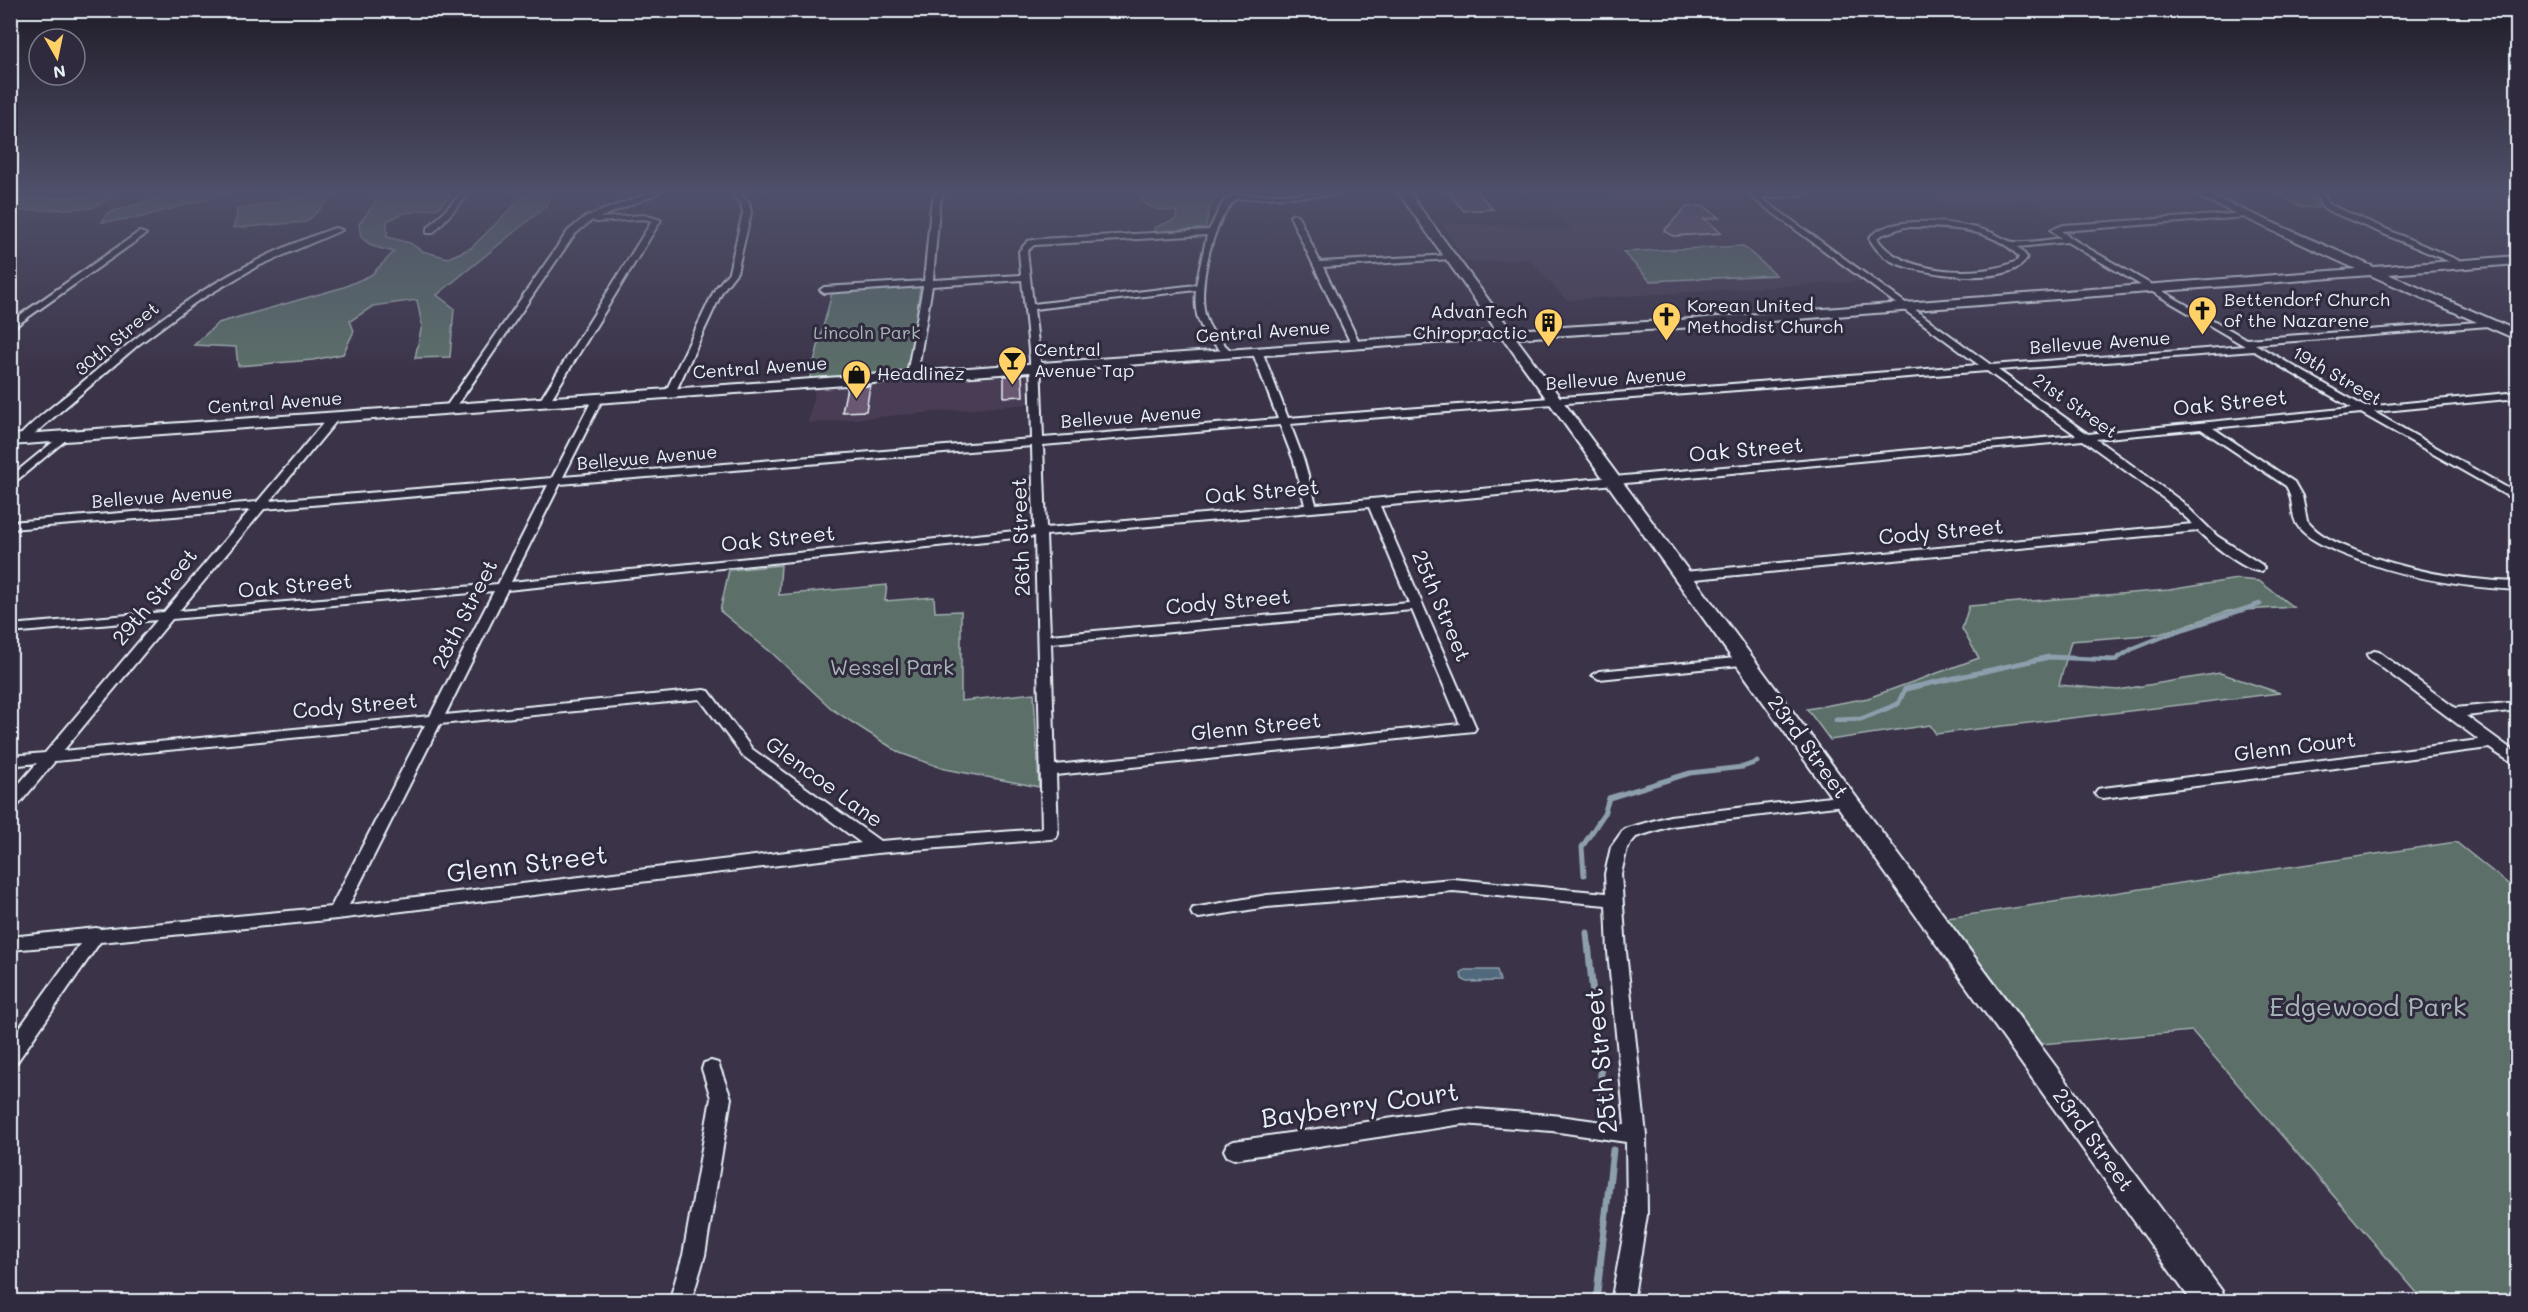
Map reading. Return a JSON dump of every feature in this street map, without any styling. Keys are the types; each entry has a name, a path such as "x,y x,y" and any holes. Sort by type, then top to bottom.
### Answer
{"street":[{"path":"10,327 113,254"},
{"name":"30th Street","path":"16,440 174,312 278,254"},
{"path":"450,408 556,254"},
{"path":"544,402 636,254"},
{"path":"670,393 719,289 733,272 737,254"},
{"path":"912,375 928,284 931,254"},
{"name":"26th Street","path":"1023,254 1035,366 1050,834"},
{"path":"1207,254 1198,301 1201,318 1209,335 1228,353"},
{"path":"1314,254 1355,344"},
{"name":"23rd Street","path":"1450,254 2211,1302"},
{"name":"21st Street","path":"1831,254 2195,517 2201,527 2258,568"},
{"path":"1885,254 1925,268 1961,273 1994,273 2016,267 2023,257 2020,254"},
{"name":"19th Street","path":"2093,254 2517,499"},
{"path":"2336,254 2517,336"},
{"path":"2440,254 2463,264"},
{"path":"1319,265 1452,257"},
{"name":"Central Avenue","path":"16,440 1035,366 1907,307 2372,270 2516,261"},
{"path":"824,290 1024,277"},
{"path":"1029,307 1200,286"},
{"name":"Bellevue Avenue","path":"10,525 1036,441 1989,368 2489,323"},
{"path":"1257,351 1299,461 1311,507"},
{"name":"Oak Street","path":"10,629 502,586 1041,532 2087,438 2202,424 2517,395"},
{"name":"28th Street","path":"337,913 598,398"},
{"name":"29th Street","path":"10,805 334,417"},
{"path":"2202,424 2290,484 2300,502 2298,511 2303,525 2329,543 2376,564 2419,576 2482,586 2517,586"},
{"path":"10,483 64,436"},
{"path":"2499,488 2517,486"},
{"name":"25th Street","path":"1372,501 1469,728"},
{"name":"Cody Street","path":"1684,576 2201,527"},
{"name":"Cody Street","path":"1043,640 1417,606"},
{"path":"2374,655 2517,762"},
{"path":"1599,675 1746,661"},
{"name":"Cody Street","path":"10,760 704,694"},
{"name":"Glencoe Lane","path":"704,694 747,752 877,847"},
{"path":"2453,713 2517,706"},
{"name":"Glenn Street","path":"1048,771 1469,728"},
{"name":"Glenn Court","path":"2103,793 2492,743"},
{"name":"25th Street","path":"1622,1302 1637,1215 1636,1135 1613,874 1619,846 1630,833 1670,820 1847,800"},
{"name":"Glenn Street","path":"10,944 96,934 337,913 877,847 1050,834"},
{"path":"1199,912 1267,901 1453,885 1615,900"},
{"path":"10,1057 96,934"},
{"path":"680,1302 694,1255 721,1098 711,1070"},
{"name":"Bayberry Court","path":"1234,1150 1463,1116 1552,1123 1636,1135"}],"shaded area":[{"path":"1462,254 1825,254 1861,281 1566,300 1529,259 1467,262"},
{"path":"1029,373 1028,404 808,423 815,389"}],"green space":[{"path":"392,254 434,254 448,258 457,254 487,254 437,295 454,308 450,357 415,358 422,325 417,300 373,306 350,321 354,331 343,354 313,360 238,366 236,347 194,345 218,323 344,287 371,275"},
{"path":"1625,254 1752,254 1776,275 1650,281"},
{"name":"Lincoln Park","path":"920,287 909,370 901,374 809,381 832,293"},
{"name":"Wessel Park","path":"781,565 779,595 887,585 885,601 934,597 935,612 961,611 961,701 1034,693 1039,787 945,769 900,753 833,710 773,654 720,611 729,570"},
{"path":"2237,579 2259,581 2293,607 2228,611 2160,634 2071,641 2059,685 2118,690 2220,673 2280,693 1936,734 1930,725 1830,740 1807,709 1868,698 1979,658 1962,629 1969,606 2169,590"},
{"name":"Edgewood Park","path":"2456,842 2517,891 2517,1301 2424,1301 2192,1031 2041,1044 1947,918"}],"water":[{"path":"1465,970 1497,970 1500,981 1467,982 1462,979 1461,973"}],"building":[{"name":"Central Avenue Tap","path":"1022,375 1023,396 1004,397 1004,376"},
{"name":"Headlinez","path":"870,386 866,411 842,412 847,387"}],"waterway":[{"path":"1836,720 1861,719 1898,704 1905,689 2049,657 2115,660 2132,649 2172,633 2260,604"},
{"path":"1584,875 1582,847 1604,814 1609,798 1690,773 1743,767 1757,762"},
{"path":"1587,933 1604,1107"},
{"path":"1596,1302 1613,1150"}],"place":[{"name":"Bettendorf Church of the Nazarene","path":"2203,336"},
{"name":"Korean United Methodist Church","path":"1666,342"},
{"name":"AdvanTech Chiropractic","path":"1548,348"},
{"name":"Central Avenue Tap","path":"1013,386"},
{"name":"Headlinez","path":"856,400"}]}
